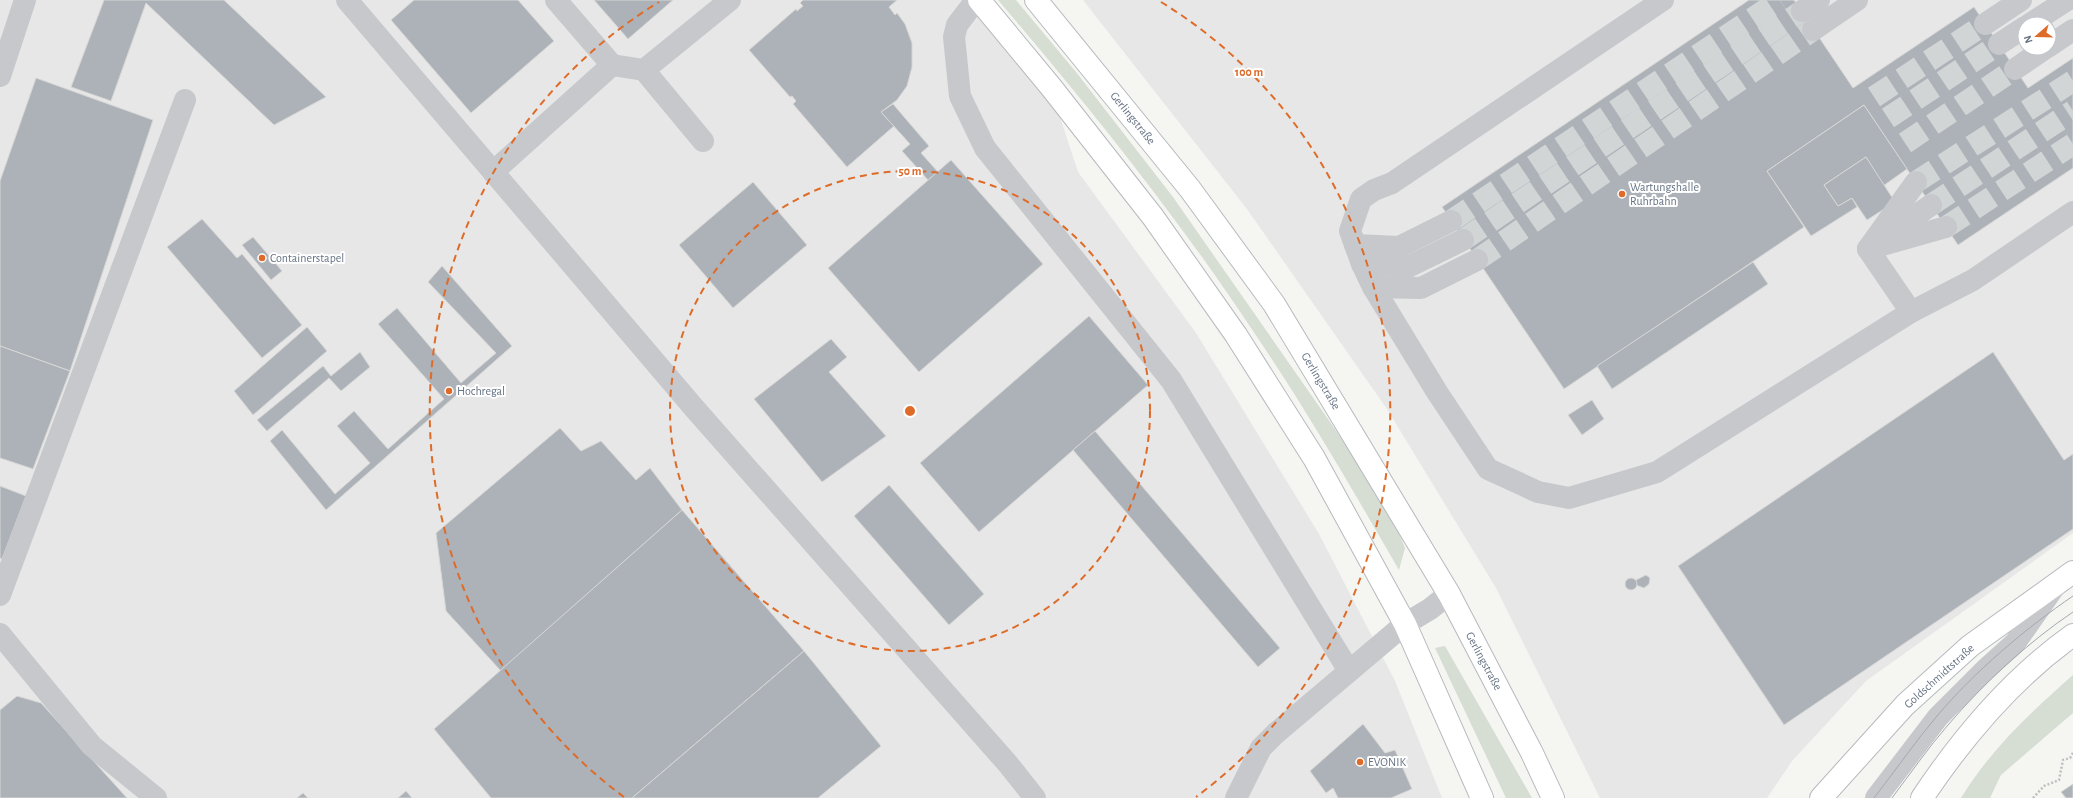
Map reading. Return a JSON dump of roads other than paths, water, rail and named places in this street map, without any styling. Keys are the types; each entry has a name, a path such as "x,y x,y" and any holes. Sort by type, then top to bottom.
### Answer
{"main road":[{"path":"978,0 1051,87 1153,217 1236,335 1314,458 1405,624 1482,798"},
{"name":"Gerlingstraße","path":"1036,0 1085,58 1190,189 1274,304 1449,594 1532,753 1552,798"},
{"name":"Goldschmidtstraße","path":"1821,798 1905,705 1970,646 2065,578"},
{"path":"1922,798 1945,764 1998,701 2073,635"}],"lane":[{"path":"0,76 25,0"},
{"path":"347,0 695,409 1008,764 1035,798"},
{"path":"556,0 612,65 644,70 703,141"},
{"path":"644,70 730,0"},
{"path":"978,0 957,25 954,37 960,96 985,148 1171,380 1349,671"},
{"path":"1663,0 1392,183 1374,190 1361,199 1350,231 1373,287 1441,398 1488,469 1538,492 1569,498 1657,472 1911,312 1973,280 2073,212"},
{"path":"1813,30 1858,0"},
{"path":"1985,24 2021,0"},
{"path":"2042,16 2067,0"},
{"path":"2057,41 2073,30"},
{"path":"1999,44 2017,33"},
{"path":"2015,69 2034,56"},
{"path":"493,172 612,65"},
{"path":"0,595 185,100"},
{"path":"1868,249 1916,182"},
{"path":"1868,249 1931,205"},
{"path":"1359,255 1399,247 1451,221"},
{"path":"1868,249 1946,227"},
{"path":"1359,255 1408,267 1464,240"},
{"path":"1868,249 1911,312"},
{"path":"1373,287 1421,288 1477,260"},
{"path":"1876,798 1938,717 1985,670 2016,643 2065,578"},
{"path":"1236,798 1261,748 1405,624 1430,609 1449,594"},
{"path":"0,634 92,746 156,798"}],"tunnel":[{"path":"1451,221 1780,0"},
{"path":"1463,240 1802,11"},
{"path":"1874,97 1985,24"},
{"path":"1477,260 1813,30"},
{"path":"1888,118 1999,44"},
{"path":"1905,143 2015,69"},
{"path":"1916,182 2073,81"},
{"path":"1931,205 2073,111"},
{"path":"1946,227 2073,144"}],"tram line":[{"path":"1874,798 1929,726 1967,683 2019,636 2073,596"},
{"path":"1892,798 1926,752 1976,694 2023,650 2073,612"}],"place":[{"name":"Wartungshalle Ruhrbahn","path":"1622,194"},
{"name":"Containerstapel","path":"262,258"},
{"name":"Hochregal","path":"449,391"},
{"name":"EVONIK","path":"1360,762"}]}
